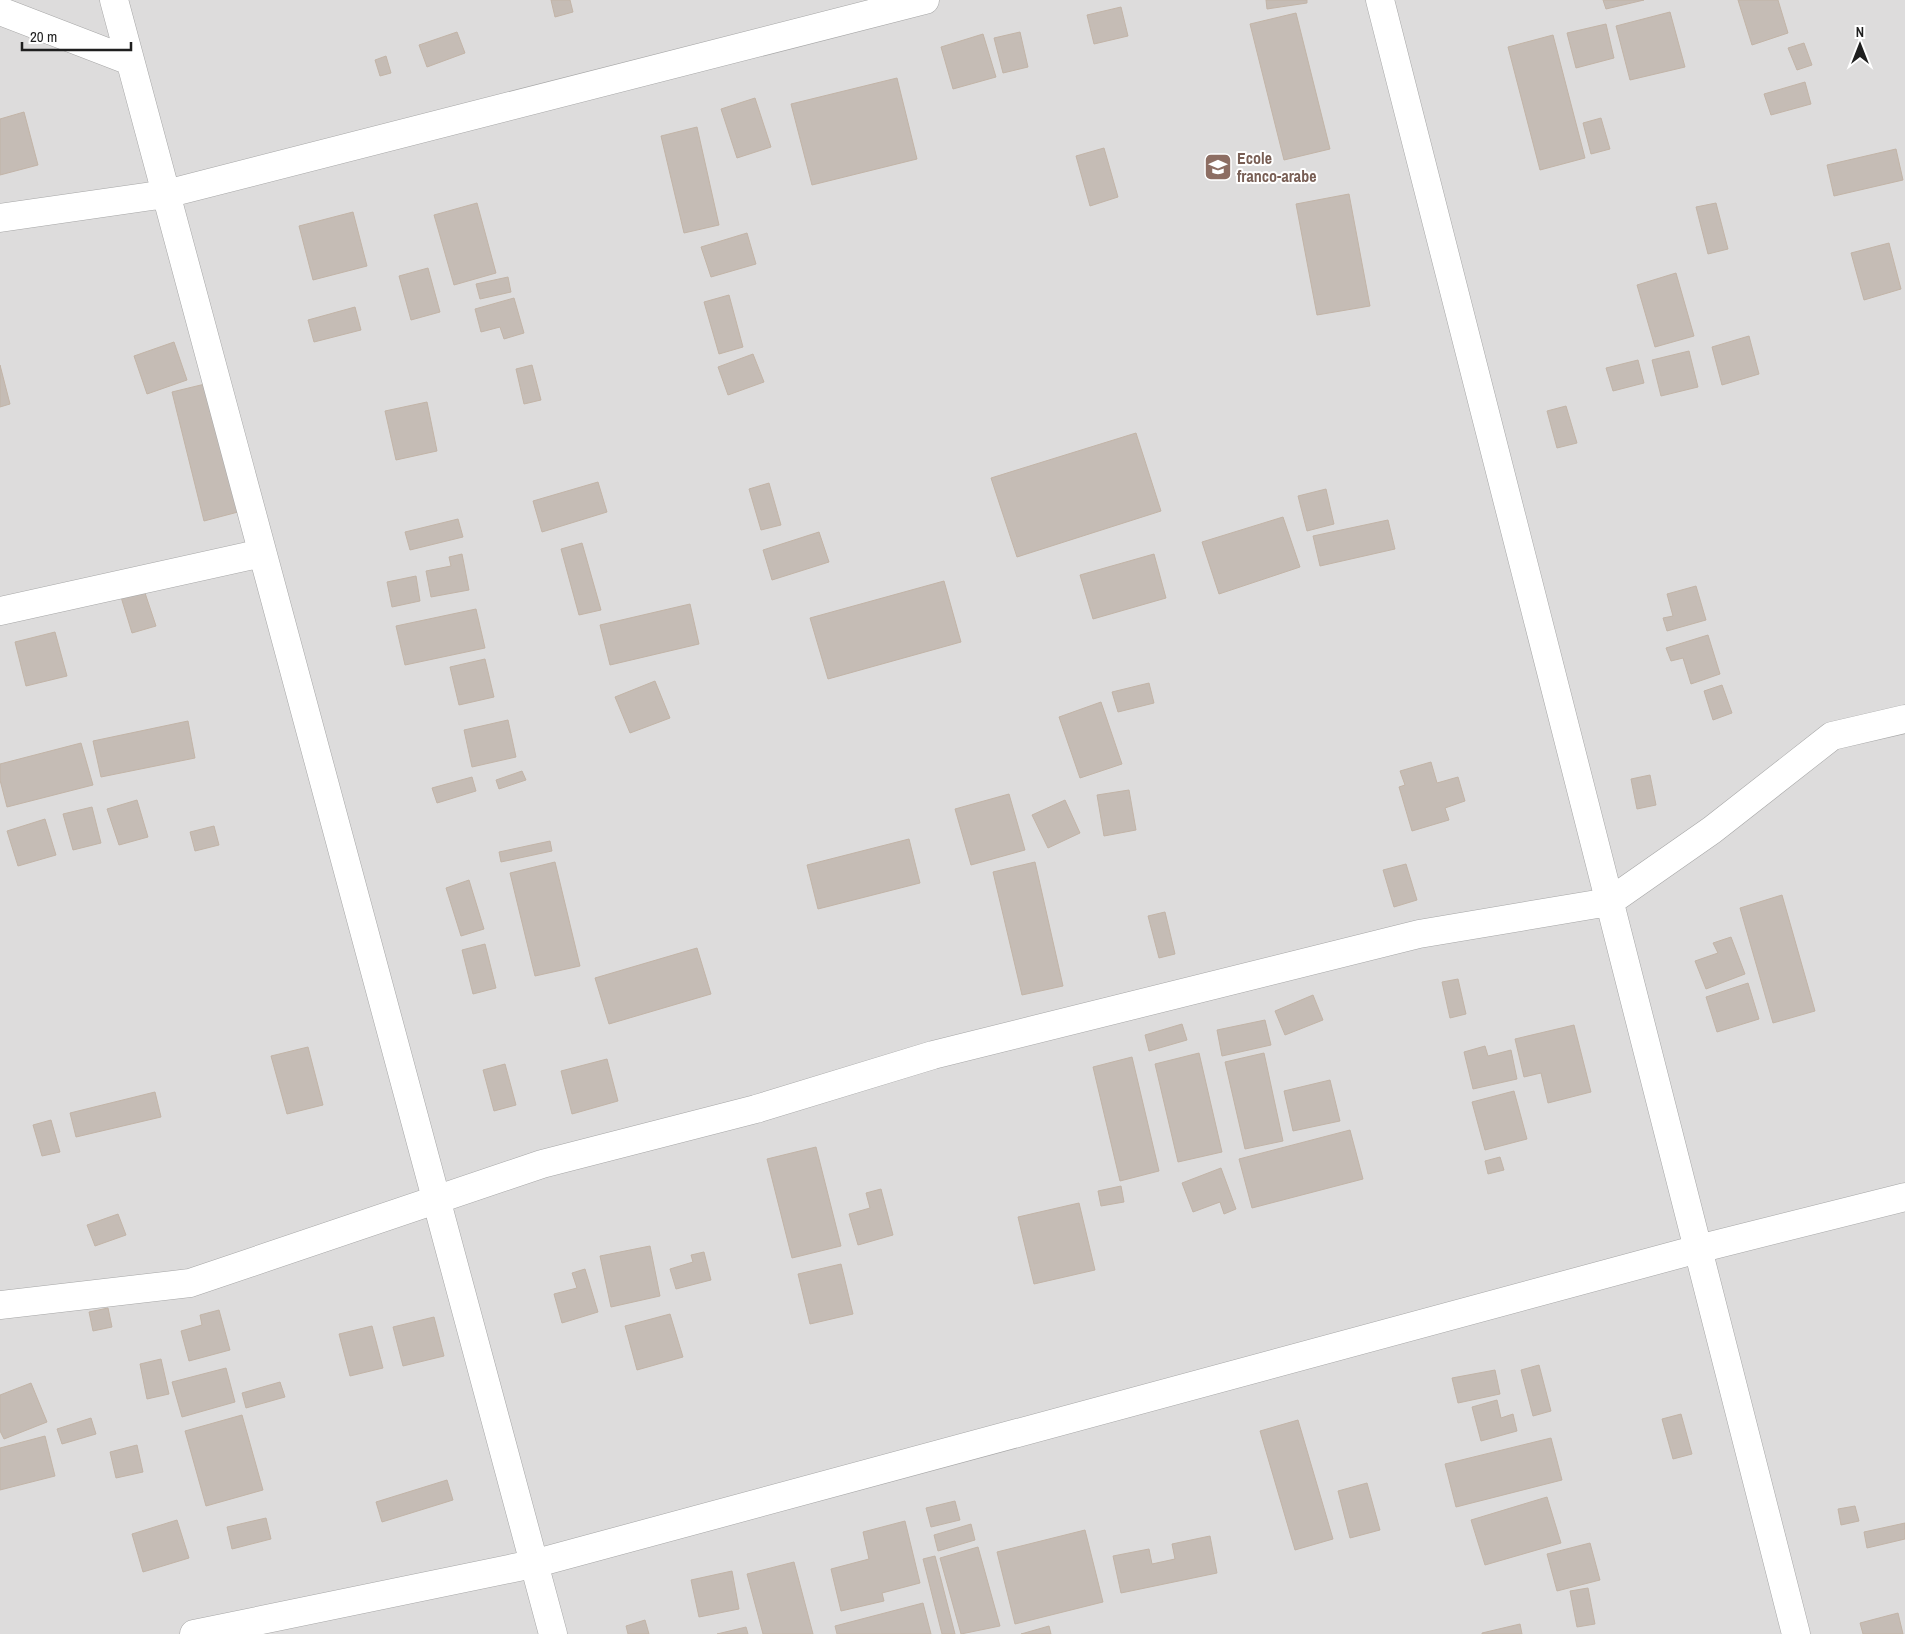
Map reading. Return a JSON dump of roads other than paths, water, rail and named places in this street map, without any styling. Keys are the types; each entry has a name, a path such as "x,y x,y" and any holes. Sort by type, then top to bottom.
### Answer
{"street":[{"path":"114,0 553,1634"},
{"path":"0,218 166,194 925,0"},
{"path":"1380,0 1796,1634"},
{"path":"0,11 130,61"},
{"path":"0,611 262,553"},
{"path":"0,1305 190,1284 542,1164 756,1109 932,1055 1419,934 1609,902 1712,830 1832,736 1905,719"},
{"path":"194,1634 533,1564 1698,1248 1905,1197"}],"place":[{"name":"Ecole franco-arabe","path":"1218,167"}]}
